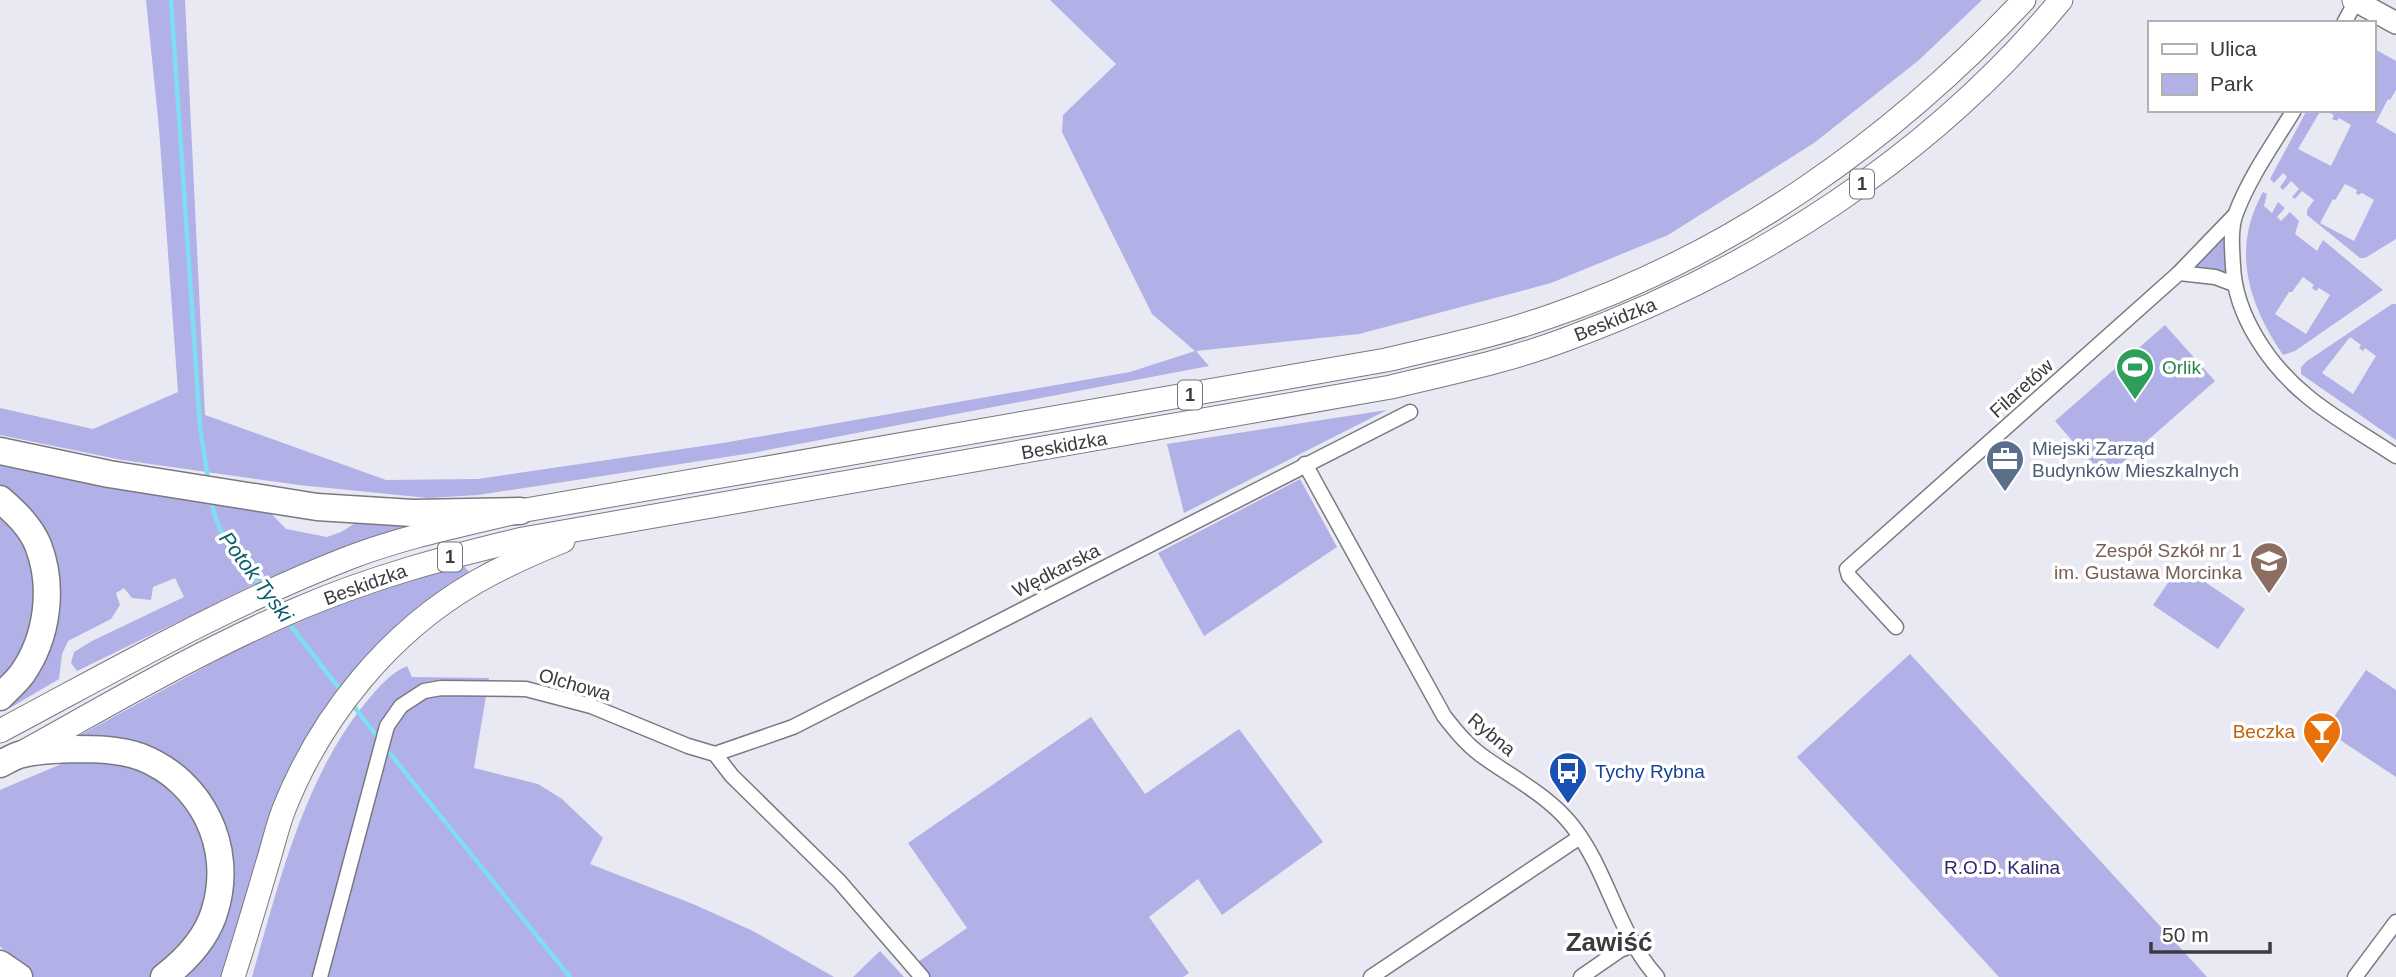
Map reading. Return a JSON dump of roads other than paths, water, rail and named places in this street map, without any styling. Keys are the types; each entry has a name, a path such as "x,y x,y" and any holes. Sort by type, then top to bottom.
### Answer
{"highway":[{"path":"0,451 109,474 358,511 520,511"},
{"path":"0,499 20,516 37,544 48,588 42,637 22,674 0,697"},
{"path":"10,759 65,749 119,751 143,758 176,776 198,801 215,830 219,855 219,885 215,910 187,960 164,977"},
{"path":"0,964 19,977"}],"main road":[{"name":"Beskidzka","path":"0,732 284,584 354,556 423,534 520,511 1386,360 1484,337 1552,316 1660,271 1706,248 1770,212 1835,169 1892,126 1946,79 2024,0"},
{"name":"Beskidzka","path":"10,759 139,688 301,607 430,561 523,539 604,524 1391,387 1491,363 1564,340 1672,296 1720,272 1784,236 1852,192 1966,99 2061,0"},
{"path":"233,977 283,811 307,758 340,705 400,639 437,608 475,582 524,557 604,524"}],"street":[{"path":"2345,21 2355,1 2396,23"},
{"name":"Filaretów","path":"1896,628 1849,576 1847,569 2179,273 2235,215 2254,176 2293,112"},
{"name":"Filaretów","path":"2235,215 2231,249 2234,285 2244,315 2281,371 2308,397 2396,456"},
{"path":"2179,273 2215,276 2234,285"},
{"name":"Wędkarska","path":"715,754 793,727 1410,412"},
{"name":"Rybna","path":"1305,464 1444,716 1473,748 1559,811 1580,837 1633,945 1657,977"},
{"name":"Olchowa","path":"320,977 387,726 401,706 424,691 441,688 526,690 591,706 688,746 715,754"},
{"path":"715,754 732,776 854,897 922,977"},
{"path":"1371,977 1580,837"},
{"path":"2355,977 2396,922"},
{"path":"1581,977 1620,950 1633,945"}],"waterway":[{"name":"Potok Tyski","path":"171,0 200,427 208,479"},
{"name":"Potok Tyski","path":"211,498 223,535 261,587"},
{"name":"Potok Tyski","path":"287,621 342,692"},
{"name":"Potok Tyski","path":"352,704 379,739"},
{"name":"Potok Tyski","path":"384,746 570,977"}],"place":[{"name":"Orlik","path":"2135,401"},
{"name":"Miejski Zarząd Budynków Mieszkalnych","path":"2005,493"},
{"name":"Zespół Szkół nr 1 im. Gustawa Morcinka","path":"2269,595"},
{"name":"Beczka","path":"2322,765"},
{"name":"Tychy Rybna","path":"1568,805"}],"district":[{"name":"Zawiść","path":"1609,942"}],"park label":[{"name":"R.O.D. Kalina","path":"2002,867"}]}
